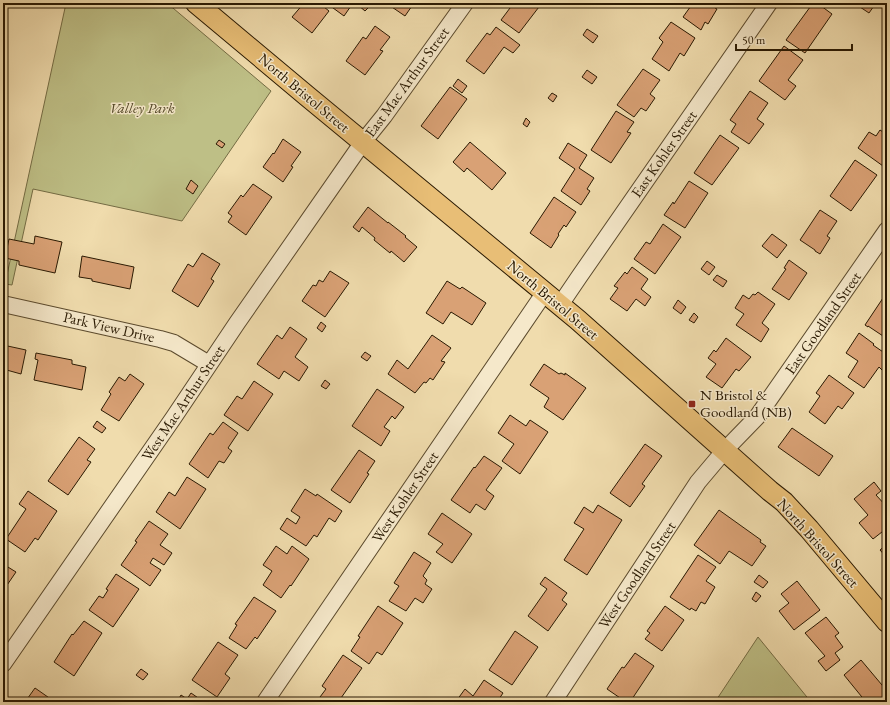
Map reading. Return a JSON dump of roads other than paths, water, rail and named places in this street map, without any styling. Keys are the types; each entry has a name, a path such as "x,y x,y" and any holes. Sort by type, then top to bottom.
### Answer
{"main road":[{"name":"North Bristol Street","path":"196,3 545,292 784,502 809,529 887,622"}],"street":[{"name":"East Mac Arthur Street","path":"363,142 384,116 465,3"},
{"name":"East Kohler Street","path":"560,305 769,3"},
{"name":"West Mac Arthur Street","path":"3,664 363,142"},
{"name":"East Goodland Street","path":"725,450 757,417 887,230"},
{"name":"West Kohler Street","path":"265,702 545,292"},
{"name":"Park View Drive","path":"3,304 174,343 209,364"},
{"name":"West Goodland Street","path":"552,702 698,482 725,450"}],"place":[{"name":"N Bristol & Goodland (NB)","path":"692,404"}],"park label":[{"name":"Valley Park","path":"142,108"}]}
